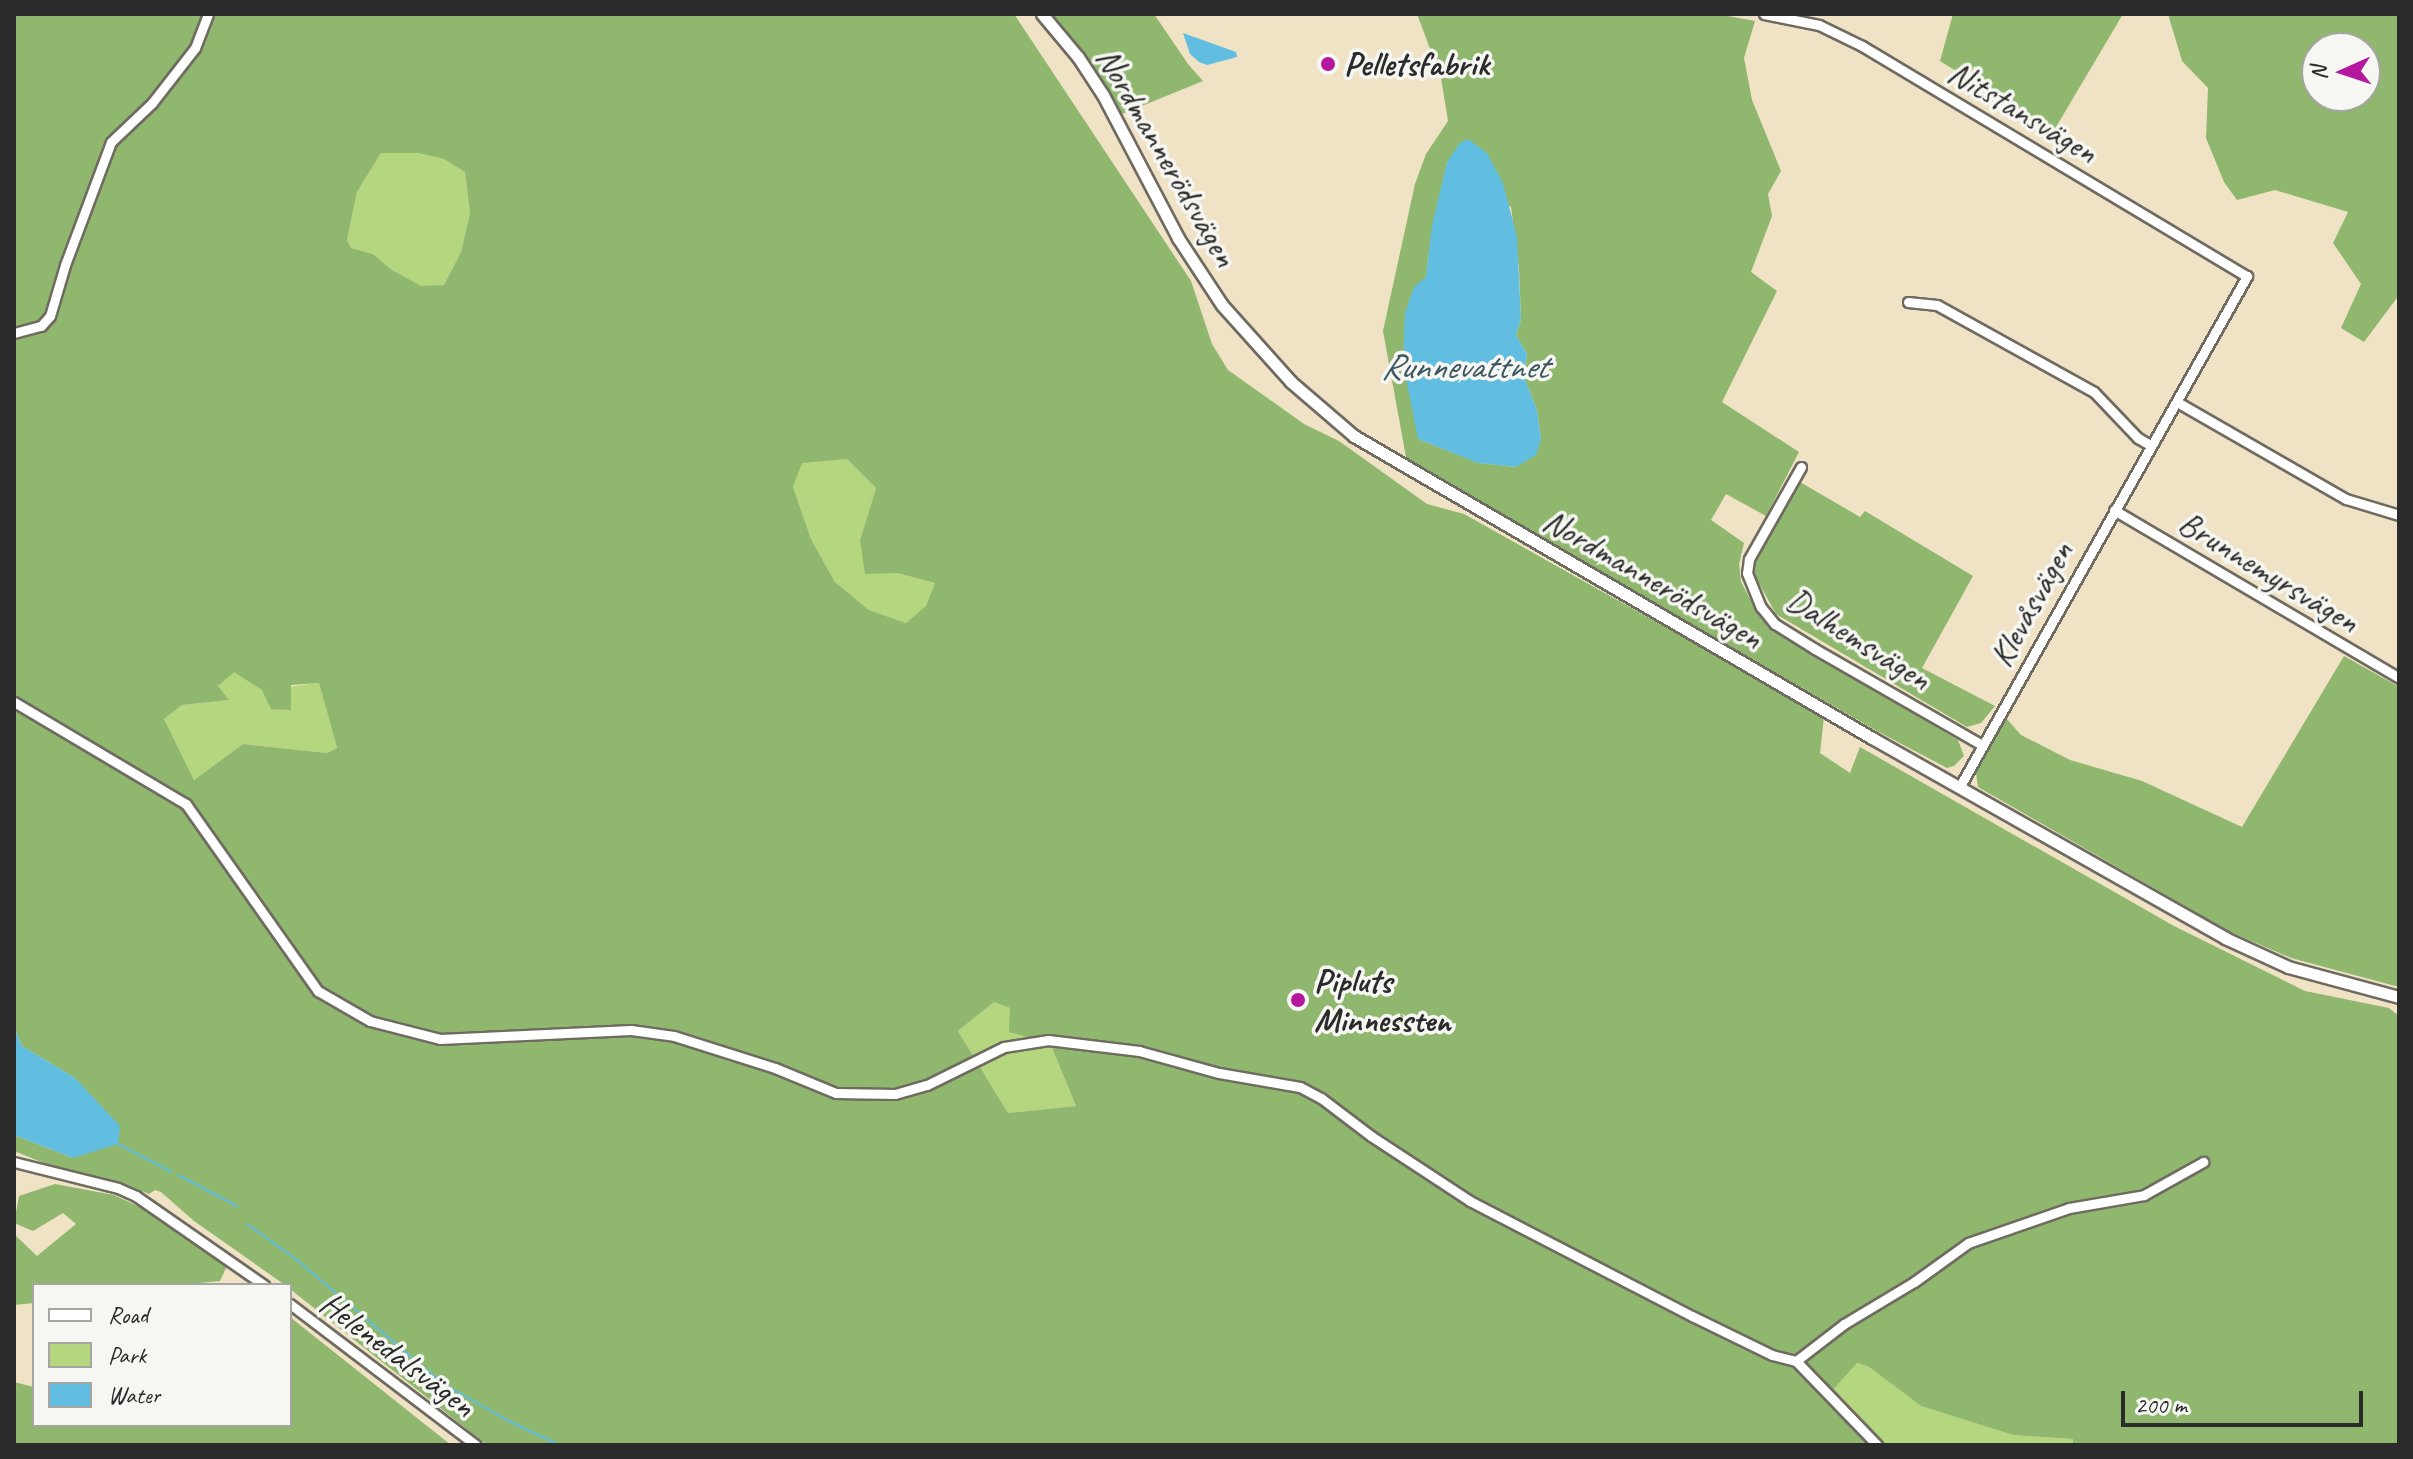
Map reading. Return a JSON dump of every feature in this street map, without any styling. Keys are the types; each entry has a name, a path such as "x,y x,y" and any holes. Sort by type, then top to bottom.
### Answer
{"main road":[{"name":"Nordmannerödsvägen","path":"1042,14 1103,95 1178,238 1222,305 1291,382 1354,436 1959,788 2225,938 2288,967 2399,997"}],"street":[{"path":"14,333 41,326 50,316 65,265 111,142 152,103 189,57 208,14"},
{"name":"Nitstansvägen","path":"1764,14 1819,25 1862,46 2247,276"},
{"name":"Klevåsvägen","path":"1959,788 2247,276"},
{"path":"1908,302 1937,305 2094,392 2138,438 2150,445"},
{"path":"2177,402 2346,499 2399,515"},
{"name":"Dalhemsvägen","path":"1801,467 1749,559 1747,573 1761,607 1775,624 1815,649 1982,745"},
{"name":"Brunnemyrsvägen","path":"2114,510 2399,678"},
{"path":"14,702 186,804 318,991 370,1021 440,1039 631,1030 674,1036 775,1068 836,1093 866,1096 895,1094 927,1085 1004,1047 1048,1040 1139,1051 1219,1073 1271,1080 1321,1098 1371,1136 1470,1201 1772,1355 1796,1361 1877,1445"},
{"path":"14,1162 118,1188 136,1196 261,1283"},
{"path":"1796,1361 1844,1324 1914,1282 1968,1243 2069,1208 2144,1195 2203,1162"},
{"name":"Helenedalsvägen","path":"292,1306 476,1445"}],"green space":[{"path":"14,14 1014,14 1191,281 1212,344 1228,370 1304,424 1339,441 1427,504 1464,514 1824,716 1820,753 1850,773 1860,747 2174,926 2305,991 2389,1008 2399,1016 2399,1445 2073,1445 2073,1439 2013,1435 1921,1406 1869,1367 1857,1363 1830,1393 1883,1445 487,1445 292,1291 292,1283 282,1283 194,1221 161,1192 155,1190 149,1194 122,1183 66,1172 14,1151 14,1135 73,1158 75,1078 22,1046 14,1027","holes":["381,153 418,153 444,159 465,172 470,213 461,252 444,285 421,286 392,270 373,254 351,248 347,240 357,192","847,459 876,488 860,540 865,574 897,573 935,583 926,606 906,623 869,610 835,582 811,539 793,487 802,463","234,672 262,690 271,709 291,710 291,685 319,683 337,748 327,753 243,744 194,780 164,719 182,705 229,700 218,686","994,1002 1010,1008 1009,1032 1050,1043 1076,1106 1008,1113 958,1031"]},
{"path":"1051,14 1154,14 1203,81 1122,114"},
{"path":"1417,14 1717,14 1755,21 1744,58 1752,100 1781,171 1768,194 1772,216 1751,272 1777,291 1722,402 1799,452 1766,516 1726,494 1711,520 1744,543 1739,564 1741,582 1758,614 1793,642 1958,740 1964,756 1954,766 1947,768 1877,731 1449,485 1406,457 1383,331 1415,184 1426,154 1448,121 1441,78","holes":["1447,162 1511,207 1521,319 1516,335 1527,354 1524,377 1537,410 1541,439 1516,467 1479,463 1418,439 1428,258"]},
{"path":"1953,14 2123,14 2053,132 1940,61"},
{"path":"2168,14 2399,14 2399,295 2364,342 2341,328 2361,284 2333,243 2348,212 2275,190 2237,200 2224,182 2206,138 2208,88 2182,61"},
{"path":"381,153 418,153 444,159 465,172 470,213 461,252 444,285 421,287 392,270 373,254 351,248 347,240 357,192"},
{"path":"847,459 876,488 860,540 897,573 935,583 927,606 906,623 869,610 835,582 811,539 793,487 802,462"},
{"path":"1800,482 1860,517 1865,511 1973,576 1922,668 1995,706 1981,723 1967,727 1776,614 1755,576 1755,562"},
{"path":"2344,656 2399,687 2399,987 2291,958 2228,931 1978,787 1976,773 2005,717 2021,735 2070,760 2142,781 2242,827"},
{"path":"234,671 262,690 319,683 337,748 327,753 243,744 194,780 164,719 182,705 228,700 218,686"},
{"path":"994,1002 1010,1008 1050,1043 1076,1106 1008,1113 958,1031"},
{"path":"55,1184 114,1195 146,1210 227,1266 220,1281 200,1283 32,1283 32,1303 14,1305 14,1234 37,1256 76,1224 63,1213 33,1231 14,1223 19,1196"},
{"path":"292,1319 451,1445 14,1445 14,1382 32,1386 32,1427 292,1427"},
{"path":"1856,1363 1869,1367 1921,1406 2013,1435 2073,1439 2073,1445 1883,1445 1830,1393"}],"water":[{"path":"1183,33 1236,52 1237,57 1207,65 1199,62 1190,54"},
{"name":"Runnevattnet","path":"1468,139 1487,153 1503,183 1517,237 1521,319 1516,335 1527,354 1524,377 1537,410 1541,439 1536,455 1516,467 1478,463 1418,439 1403,364 1405,313 1414,287 1426,277 1432,226 1447,162 1460,143"},
{"path":"14,1027 22,1046 75,1078 120,1126 118,1144 73,1158 14,1135"}],"waterway":[{"path":"118,1144 172,1172"},
{"path":"178,1175 237,1206"},
{"path":"247,1224 297,1260 442,1383 559,1445"}],"place":[{"name":"Pelletsfabrik","path":"1328,64"},
{"name":"Pipluts Minnessten","path":"1298,1000"}]}
